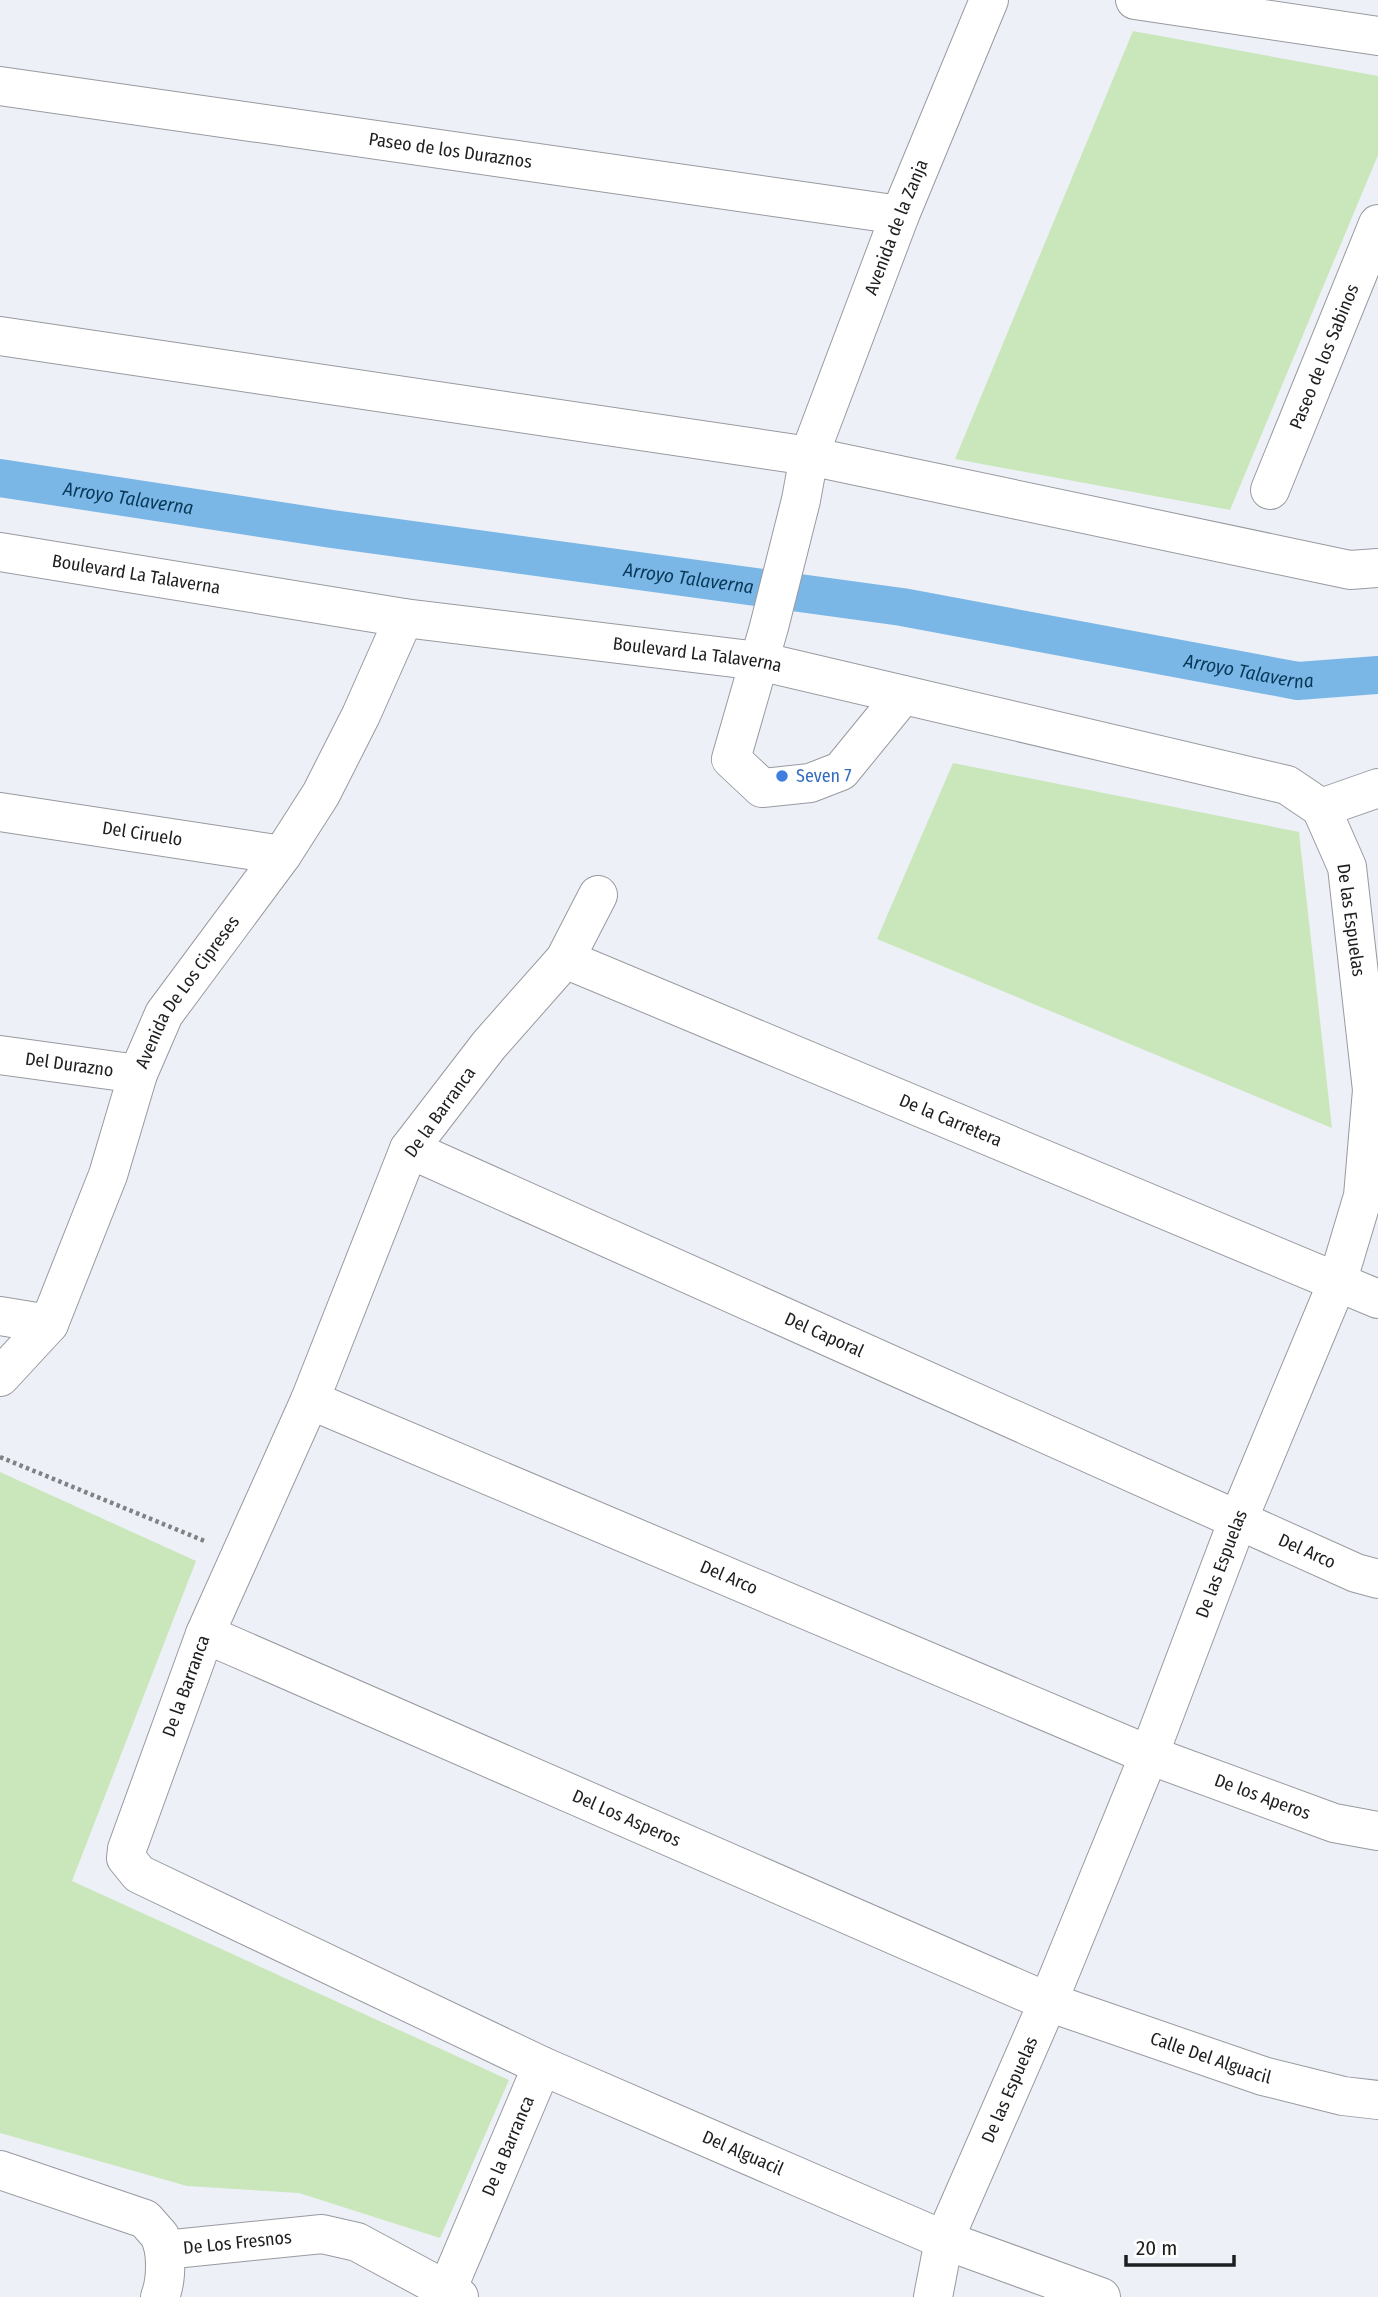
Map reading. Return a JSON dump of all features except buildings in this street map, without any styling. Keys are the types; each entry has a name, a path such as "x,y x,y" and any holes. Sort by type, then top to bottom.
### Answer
{"street":[{"name":"Avenida de la Zanja","path":"903,695 841,771 810,783 762,788 732,759 801,500 809,456 900,215 989,0"},
{"path":"1135,0 1378,36"},
{"name":"Paseo de los Duraznos","path":"0,86 900,215"},
{"name":"Paseo de los Sabinos","path":"1270,490 1378,225"},
{"path":"0,337 809,456 1350,570 1378,568"},
{"name":"Boulevard La Talaverna","path":"0,552 404,618 764,644 903,695 1287,785 1321,808"},
{"name":"Avenida De Los Cipreses","path":"0,1377 49,1324 108,1175 138,1074 164,1014 282,855 321,794 361,715 404,618"},
{"path":"1321,808 1378,788"},
{"name":"De las Espuelas","path":"933,2297 944,2240 1048,2002 1149,1755 1238,1520 1336,1283 1363,1196 1372,1090 1347,867 1321,808"},
{"name":"Del Ciruelo","path":"0,812 282,855"},
{"name":"De la Barranca","path":"450,2295 542,2066 139,1874 126,1858 205,1634 310,1400 410,1149 489,1045 565,959 598,895"},
{"name":"De la Carretera","path":"565,959 1336,1283"},
{"name":"Del Durazno","path":"0,1055 138,1074"},
{"name":"Del Caporal","path":"410,1149 1238,1520"},
{"path":"1336,1283 1378,1299"},
{"path":"0,1316 49,1324"},
{"name":"Del Arco","path":"310,1400 1149,1755"},
{"name":"Del Arco","path":"1238,1520 1356,1573 1378,1579"},
{"name":"Del Los Asperos","path":"205,1634 1048,2002"},
{"name":"De los Aperos","path":"1149,1755 1334,1823 1378,1831"},
{"name":"Calle Del Alguacil","path":"1048,2002 1262,2076 1343,2096 1378,2100"},
{"name":"Del Alguacil","path":"542,2066 944,2240 1101,2297"},
{"name":"De Los Fresnos","path":"0,2170 145,2219 160,2236 164,2250 323,2234 357,2242 450,2295"},
{"path":"160,2297 166,2268 164,2250"}],"path":[{"path":"0,1457 240,1555"}],"green space":[{"path":"1133,31 1378,76 1378,155 1230,510 955,459"},
{"path":"953,763 1299,832 1332,1128 877,939"},
{"path":"0,1472 196,1561 72,1881 509,2080 440,2238 299,2193 187,2186 0,2133"}],"waterway":[{"name":"Arroyo Talaverna","path":"0,478 332,529 902,607 1298,681 1378,675"}],"place":[{"name":"Seven 7","path":"782,776"}]}
